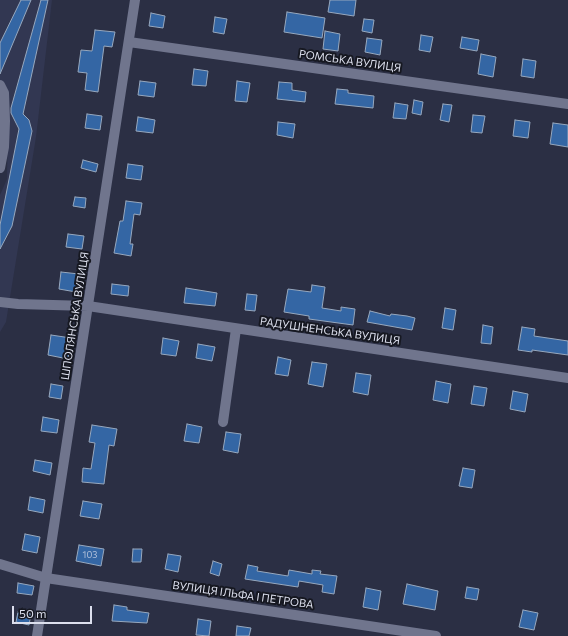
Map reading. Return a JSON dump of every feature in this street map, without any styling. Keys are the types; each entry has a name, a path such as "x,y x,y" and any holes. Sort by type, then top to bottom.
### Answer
{"street":[{"name":"ШПОЛЯНСЬКА ВУЛИЦЯ","path":"37,636 135,0"},
{"name":"РОМСЬКА ВУЛИЦЯ","path":"129,42 568,104"},
{"path":"0,85 4,93 5,121 4,147 0,168"},
{"name":"РАДУШНЕНСЬКА ВУЛИЦЯ","path":"0,302 88,306 568,378"},
{"path":"223,422 236,329"},
{"name":"ВУЛИЦЯ ІЛЬФА І ПЕТРОВА","path":"0,564 46,578 436,636"}],"shaded area":[{"path":"0,0 52,0 36,137 6,322 0,332 0,195 7,179 8,111 0,105"}],"building":[{"path":"21,0 31,0 0,74 0,43"},
{"path":"41,0 48,0 23,114 29,120 32,131 12,226 0,249 0,225 19,129 11,113 11,108"},
{"path":"330,0 356,0 354,16 328,12"},
{"path":"287,12 325,18 322,38 284,32"},
{"path":"151,13 165,16 163,28 149,26"},
{"path":"215,17 227,19 224,34 213,32"},
{"path":"364,19 374,20 372,33 362,31"},
{"path":"95,30 115,32 112,47 104,46 98,92 85,90 87,73 78,72 81,50 92,51"},
{"path":"325,31 340,34 338,51 323,49"},
{"path":"421,35 433,37 430,52 419,50"},
{"path":"462,37 479,40 477,51 460,48"},
{"path":"367,38 382,40 380,55 365,52"},
{"path":"481,54 496,57 493,77 478,74"},
{"path":"523,59 536,61 534,78 521,76"},
{"path":"194,69 208,71 206,86 192,85"},
{"path":"140,81 156,83 154,97 138,95"},
{"path":"237,81 250,83 247,102 235,101"},
{"path":"279,82 292,83 292,90 306,92 305,102 277,99"},
{"path":"337,89 348,90 348,93 374,96 373,108 335,104"},
{"path":"414,100 423,102 421,115 412,113"},
{"path":"395,103 408,105 406,119 393,118"},
{"path":"443,104 452,105 449,122 440,120"},
{"path":"87,114 102,116 100,130 85,128"},
{"path":"473,115 485,116 482,133 471,132"},
{"path":"138,117 155,120 153,133 136,131"},
{"path":"515,120 530,122 528,138 513,136"},
{"path":"278,122 295,124 293,138 277,135"},
{"path":"553,123 568,125 568,147 550,144"},
{"path":"83,160 98,164 96,172 81,168"},
{"path":"128,164 143,166 141,180 126,178"},
{"path":"75,197 86,198 85,208 73,206"},
{"path":"126,201 142,203 140,215 134,214 130,244 133,244 131,256 114,253 120,221 123,221"},
{"path":"68,234 84,236 82,249 66,247"},
{"path":"61,272 79,274 76,292 59,289"},
{"path":"112,284 129,286 128,296 111,294"},
{"path":"312,285 325,287 322,308 341,311 341,307 355,309 353,325 309,319 309,316 284,312 288,289 311,292"},
{"path":"186,288 217,293 215,306 184,303"},
{"path":"247,294 257,295 255,311 245,310"},
{"path":"445,308 456,310 453,330 442,328"},
{"path":"370,311 390,316 391,314 415,318 412,330 367,322"},
{"path":"483,325 493,327 491,344 481,343"},
{"path":"522,327 535,329 534,336 568,341 568,355 532,350 532,352 518,350"},
{"path":"51,335 71,338 68,359 48,355"},
{"path":"163,338 179,341 176,356 161,354"},
{"path":"198,344 215,347 212,361 196,358"},
{"path":"278,357 291,360 288,376 275,374"},
{"path":"312,362 327,364 323,387 308,384"},
{"path":"356,373 371,375 368,395 353,392"},
{"path":"436,381 451,384 448,403 433,400"},
{"path":"51,384 63,386 61,399 49,397"},
{"path":"474,386 487,388 484,406 471,404"},
{"path":"513,391 528,394 525,412 510,409"},
{"path":"43,417 59,420 57,433 41,431"},
{"path":"187,424 202,427 199,443 184,441"},
{"path":"92,425 117,429 114,446 109,445 104,484 82,482 83,468 91,469 95,443 89,442"},
{"path":"226,432 241,434 238,453 223,450"},
{"path":"35,460 52,463 50,475 33,471"},
{"path":"463,468 475,470 472,488 459,486"},
{"path":"30,497 45,500 43,513 28,510"},
{"path":"83,501 102,504 99,519 80,516"},
{"path":"25,534 40,537 37,553 22,550"},
{"path":"79,545 104,549 101,566 76,561"},
{"path":"133,549 142,549 141,562 132,562"},
{"path":"168,554 181,556 178,572 165,569"},
{"path":"213,561 222,564 219,576 210,573"},
{"path":"248,565 258,567 257,571 288,576 289,570 312,574 312,570 321,571 320,574 337,576 334,594 322,592 323,585 299,581 298,587 245,579"},
{"path":"18,583 34,586 32,595 17,593"},
{"path":"407,584 438,591 435,610 403,604"},
{"path":"467,587 479,589 477,600 465,598"},
{"path":"366,588 381,591 378,610 363,607"},
{"path":"114,605 127,607 127,610 149,613 147,623 112,621"},
{"path":"523,610 538,613 534,630 519,627"},
{"path":"18,612 31,614 29,625 16,622"},
{"path":"198,619 211,621 209,636 196,635"},
{"path":"237,626 251,628 249,636 236,636"}]}
